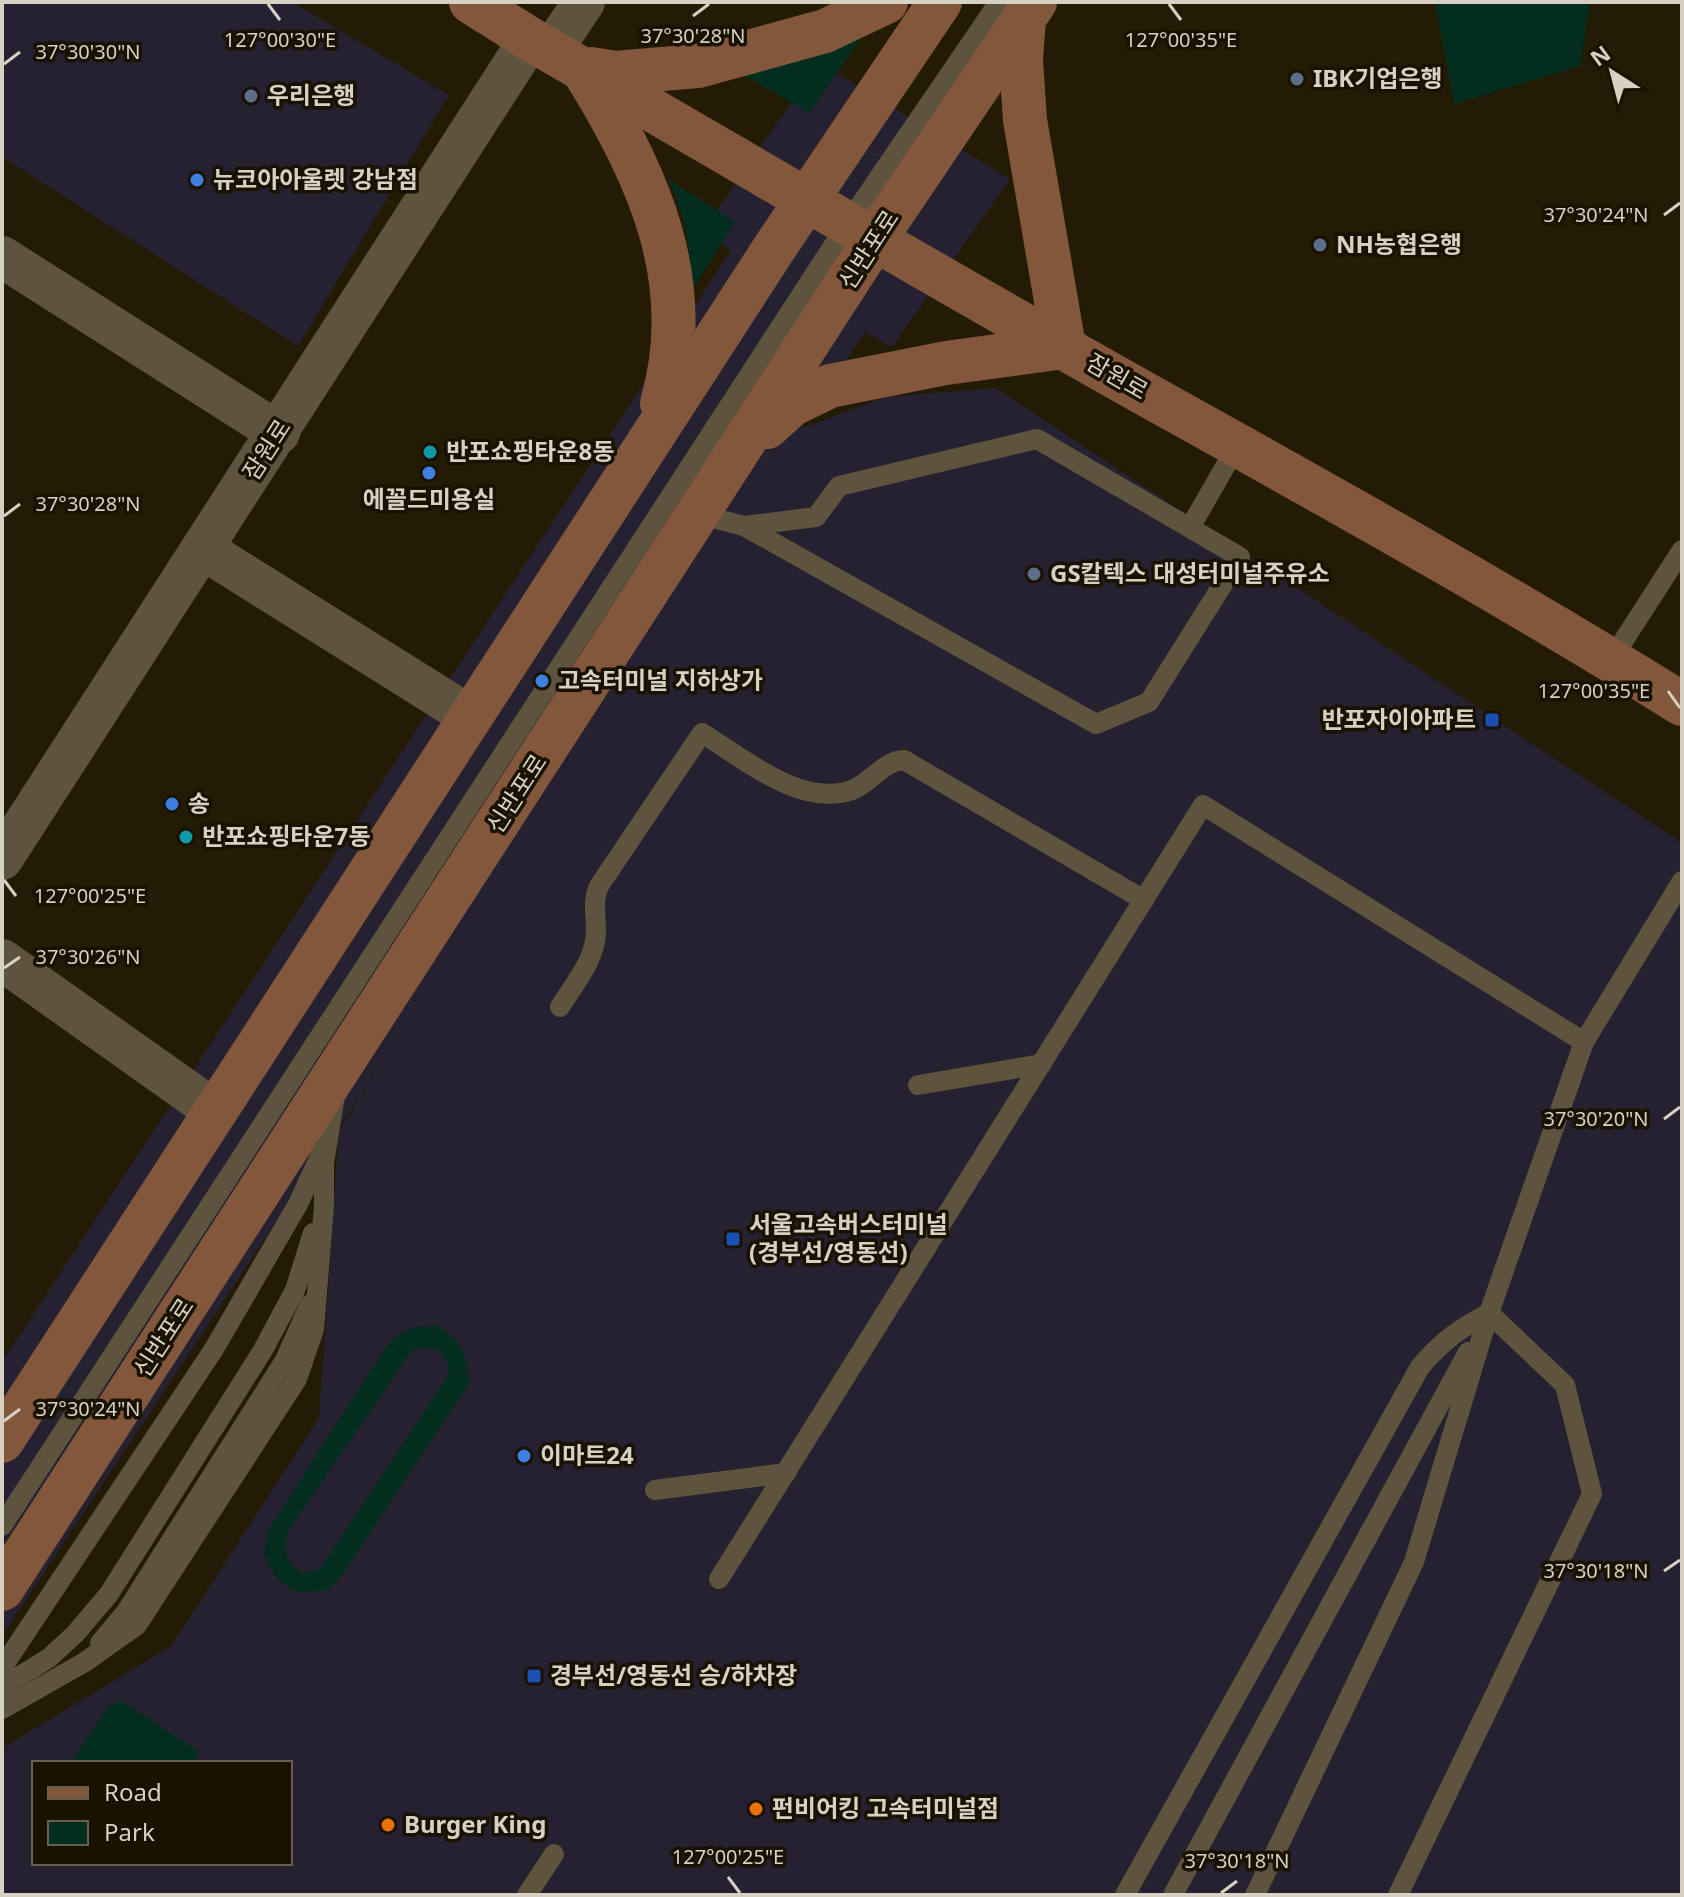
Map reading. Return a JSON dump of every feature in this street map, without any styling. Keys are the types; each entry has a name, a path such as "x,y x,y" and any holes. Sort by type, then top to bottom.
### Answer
{"main road":[{"name":"잠원로","path":"471,2 861,231 1238,444 1682,704"},
{"path":"554,53 615,73 698,66 825,31 886,2"},
{"path":"6,1447 68,1340 215,1111 807,199 940,2"},
{"path":"701,510 772,421 791,405 821,389 946,363 1064,347 1025,120 1019,7"},
{"name":"신반포로","path":"2,1589 701,510 861,231 1019,7"},
{"path":"554,53 616,123 636,160 656,215 670,273 675,325 667,384 651,439"}],"street":[{"name":"잠원로","path":"2,859 279,433 554,53 584,2"},
{"path":"2,257 279,433"},
{"path":"203,549 471,717"},
{"path":"2,960 215,1111"}],"lane":[{"path":"2,1526 861,231"},
{"path":"701,510 744,526 1096,724 1149,702 1240,557 1037,439 839,486 816,517 744,526"},
{"path":"1191,526 1238,444"},
{"path":"1611,660 1682,550"},
{"path":"560,1007 592,954 599,886 702,733 786,784 817,794 831,795 854,789 892,762 904,760 1144,900"},
{"path":"719,1579 1203,805 1584,1042"},
{"path":"1255,1895 1414,1562 1489,1313 1584,1042 1682,881"},
{"path":"2,1709 57,1678 137,1625 297,1379 314,1329 326,1142 345,1059"},
{"path":"918,1085 1042,1064"},
{"path":"2,1668 214,1349 298,1204 326,1142"},
{"path":"2,1687 49,1658 75,1634 109,1594 282,1316 295,1290 324,1196"},
{"path":"1125,1895 1420,1367 1457,1330 1489,1313"},
{"path":"1398,1895 1592,1494 1565,1385 1489,1313"},
{"path":"1174,1893 1489,1313"},
{"path":"655,1490 786,1473"},
{"path":"527,1895 554,1854"}],"shaded area":[{"name":"뉴코아아울렛 강남점","path":"2,2 292,2 449,95 298,346 2,157"},
{"path":"819,62 1010,179 892,347 865,332 801,429 884,397 996,388 1682,843 1682,1895 2,1895 2,1748 171,1646 319,1418 339,1130 404,1029 2,1636 2,1362 731,250 702,232"}],"green space":[{"path":"1435,2 1590,2 1580,66 1454,104"},
{"path":"863,35 809,113 737,71"},
{"path":"668,179 735,222 692,290 686,233"},
{"path":"438,1326 453,1338 465,1356 469,1383 343,1574 328,1590 298,1592 276,1579 264,1554 268,1530 385,1349 397,1337 414,1328","holes":["422,1347 439,1350 449,1374 322,1567 304,1572 297,1570 288,1559 287,1533 412,1350"]},
{"path":"122,1701 200,1752 194,1761 72,1761 108,1706"}],"place":[{"name":"IBK기업은행","path":"1297,79"},
{"name":"우리은행","path":"251,96"},
{"name":"뉴코아아울렛 강남점","path":"197,180"},
{"name":"NH농협은행","path":"1320,245"},
{"name":"반포쇼핑타운8동","path":"430,452"},
{"name":"에꼴드미용실","path":"429,473"},
{"name":"GS칼텍스 대성터미널주유소","path":"1034,574"},
{"name":"고속터미널 지하상가","path":"542,681"},
{"name":"반포자이아파트","path":"1492,720"},
{"name":"송","path":"172,804"},
{"name":"반포쇼핑타운7동","path":"186,837"},
{"name":"서울고속버스터미널 (경부선/영동선)","path":"733,1239"},
{"name":"이마트24","path":"524,1456"},
{"name":"경부선/영동선 승/하차장","path":"534,1676"},
{"name":"펀비어킹 고속터미널점","path":"756,1809"},
{"name":"Burger King","path":"388,1825"}]}
